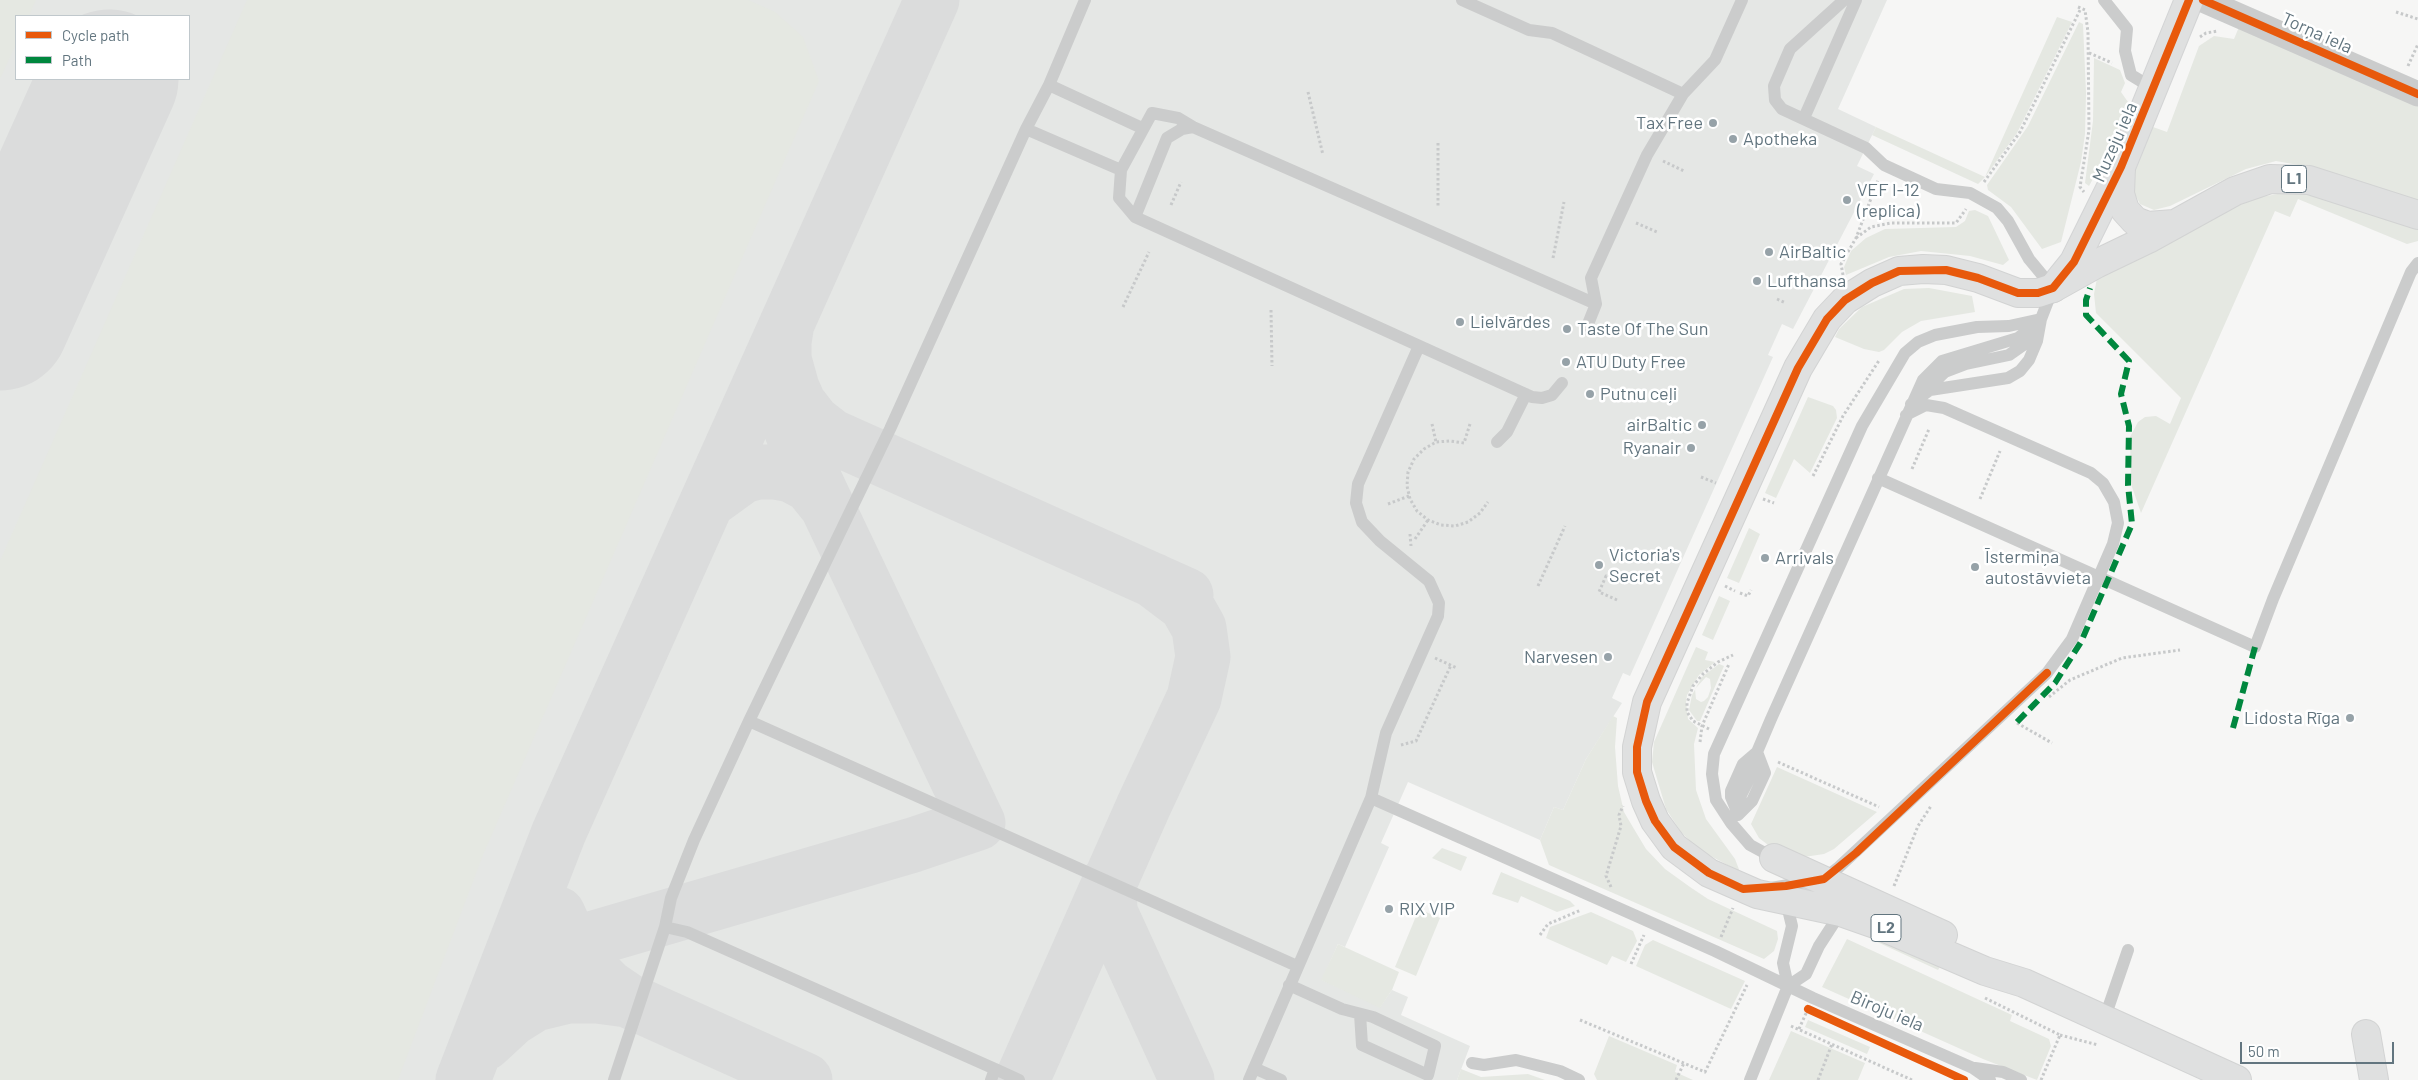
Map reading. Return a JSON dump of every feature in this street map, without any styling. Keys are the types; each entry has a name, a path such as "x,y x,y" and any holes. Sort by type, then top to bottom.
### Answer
{"main road":[{"name":"Muzeju iela","path":"2054,288 2074,262 2121,168 2189,0"},
{"path":"2121,168 2120,194 2125,210 2136,221 2148,226 2174,224"},
{"name":"L1","path":"2174,224 2235,191 2270,179 2309,180 2418,215"},
{"path":"1739,896 1674,847 1655,822 1637,772 1636,747 1648,702 1798,368 1826,319 1845,300 1872,283 1899,271 1946,270 1978,278 2018,293 2038,293 2054,288 2174,224"},
{"path":"1774,858 1824,879 1969,948 2024,983"},
{"name":"L2","path":"1739,896 1786,901 1841,912 1878,924 1985,971 2024,983 2237,1080"},
{"path":"2366,1034 2374,1080"}],"street":[{"name":"Torņa iela","path":"2203,0 2418,94"}],"lane":[{"path":"614,1080 665,927 671,898 691,848 748,721 890,429 1026,129 1049,85 1085,0"},
{"path":"1462,0 1530,30 1552,33 1683,94"},
{"path":"1586,329 1596,304 1591,278 1647,155 1683,94 1715,60 1742,0"},
{"path":"1844,0 1790,49 1774,86 1775,100 1782,109 1866,148 1884,165 1936,189 1970,193 1998,208 2008,221 2030,259 2054,288 2042,319 2037,341 2029,360 2020,371 2008,378 1930,390 1909,410"},
{"path":"1804,118 1856,0"},
{"path":"2104,0 2127,29 2125,51 2132,76 2154,89"},
{"path":"1049,85 1142,128"},
{"path":"1562,383 1552,395 1542,398 1526,394 1135,217 1119,198 1121,170 1142,128 1152,113 1178,118 1193,127 1596,304"},
{"path":"1135,217 1167,138 1182,130 1193,127"},
{"path":"1026,129 1121,170"},
{"path":"1878,478 2255,647 2276,591 2415,267"},
{"path":"1750,845 1731,797 1731,791 1744,764 1757,752 1878,478 1924,380 1942,361 2018,338 2042,319"},
{"path":"1774,858 1750,845 1731,824 1716,800 1712,774 1714,754 1862,426 1906,353 1918,342 1935,335 1977,327 2009,326 2042,319"},
{"path":"1249,1080 1371,798 1386,733 1434,627 1439,603 1429,581 1380,541 1362,522 1356,503 1358,484 1419,346"},
{"path":"1497,442 1508,432 1526,394"},
{"path":"1739,896 1824,879 1856,853 2047,673 2072,639 2101,577 2118,523 2114,502 2103,483 2091,473 1944,408 1926,405 1909,410"},
{"path":"748,721 1297,966"},
{"path":"1738,815 1752,801 1765,773 1757,752"},
{"name":"Biroju iela","path":"1371,798 1973,1068 1990,1080"},
{"path":"1750,1080 1788,986 1783,963 1792,926 1786,901"},
{"path":"1788,986 1806,974 1841,912"},
{"path":"665,927 687,932 993,1075 1018,1080"},
{"path":"2104,1020 2128,950"},
{"path":"1289,985 1360,1014 1373,1017 1435,1046 1428,1074 1362,1045 1360,1014"},
{"path":"1472,1063 1484,1065 1516,1060 1560,1071 1580,1080"},
{"path":"1254,1068 1281,1080"},
{"name":"Biroju iela","path":"1973,1068 2003,1072 2021,1080"}],"path":[{"path":"1856,238 1871,227 1891,223 1956,223 1969,205 1976,206 1977,196 1983,184 2020,132 2079,8 2085,10 2088,32 2089,130 2080,187 2089,198"},
{"path":"2396,12 2418,19"},
{"path":"2196,40 2206,33 2218,31 2229,34 2238,15"},
{"path":"2408,66 2418,44"},
{"path":"1308,92 1323,154"},
{"path":"1438,143 1438,207"},
{"path":"1663,162 1684,170"},
{"path":"1842,273 1841,264 1856,238 1884,165"},
{"path":"1171,205 1181,182"},
{"path":"1553,258 1564,202"},
{"path":"1636,223 1657,232"},
{"path":"1123,307 1149,252"},
{"path":"1777,299 1786,303"},
{"path":"1271,310 1272,366"},
{"path":"1432,424 1436,442"},
{"path":"1470,424 1464,443 1436,442 1424,449 1414,459 1408,472 1406,486 1417,512 1428,520 1441,525 1462,524 1480,514 1488,502"},
{"path":"1912,469 1930,429"},
{"path":"1980,499 2000,451"},
{"path":"1701,477 1716,483"},
{"path":"1388,504 1409,496"},
{"path":"1763,499 1774,504"},
{"path":"1415,539 1428,520"},
{"path":"1538,586 1565,526"},
{"path":"1617,600 1599,592 1606,576 1624,583"},
{"path":"1724,586 1735,590"},
{"path":"1740,593 1748,596 1751,590"},
{"path":"2047,698 2070,680 2122,658 2180,650"},
{"path":"1721,735 1693,721 1687,712 1687,703 1693,686 1703,674 1718,662 1733,655"},
{"path":"1382,750 1416,741 1451,665"},
{"path":"2010,728 2024,716"},
{"path":"2016,722 2052,743"},
{"path":"1757,752 1918,826"},
{"path":"1892,892 1918,826 1932,804"},
{"path":"1622,807 1619,815 1621,826 1606,876 1623,910"},
{"path":"1715,951 1739,896"},
{"path":"1540,935 1548,924 1589,908"},
{"path":"1636,930 1653,937"},
{"path":"1631,964 1644,933"},
{"path":"1580,1020 1705,1072 1749,980"},
{"path":"1976,994 2045,1026 2060,1035 2041,1080"},
{"path":"1808,1009 1817,1013"},
{"path":"1791,1026 1912,1080"},
{"path":"1818,1080 1832,1044"},
{"path":"1676,1080 1684,1063"}],"shaded area":[{"path":"0,0 1887,0 1838,109 1876,127 1857,166 1874,174 1793,329 1782,324 1768,355 1773,357 1630,676 1623,673 1612,698 1622,703 1586,759 1563,810 1554,807 1540,840 1408,782 1381,843 1389,847 1345,947 1338,944 1322,980 1380,1007 1392,990 1408,997 1401,1015 1470,1046 1457,1080 0,1080"},
{"path":"0,0 36,0 29,15 15,15 15,46 0,79"},
{"path":"247,0 748,0 775,12 803,37 819,81 483,855 398,1080 0,1080 0,561"},
{"path":"2057,17 2072,22 2017,133 1985,177"},
{"path":"2079,22 2083,24 2086,93 2085,134 2081,162 2061,242 2042,249 2011,207 1988,190 1987,185 2028,126"},
{"path":"2239,27 2418,106 2418,202 2352,183 2304,166 2276,161 2246,169 2170,206 2154,210 2140,204 2133,190 2135,170 2153,127 2167,132 2199,46 2214,36 2234,39"},
{"path":"2094,58 2120,70 2125,83 2121,92 2128,102 2111,146 2089,186 2085,183 2093,121"},
{"path":"1876,127 1985,177 1978,184 1872,135"},
{"path":"2294,191 2316,195 2418,228 2418,241 2407,244 2298,199 2290,217 2275,211 2141,513 2131,484 2130,437 2138,422 2145,417 2156,416 2170,424 2181,398 2096,313 2094,294 2097,278 2250,199"},
{"path":"1975,210 1988,216 2009,260 2003,265 1970,256 1921,251 1889,257 1846,275 1844,267 1851,251 1866,238 1885,229 1956,227 1965,221 1969,211"},
{"path":"1929,288 1972,296 1975,312 1921,321 1902,332 1884,350 1879,352 1864,349 1835,337 1839,329 1862,307 1904,289"},
{"path":"1808,397 1833,406 1836,410 1837,418 1810,473 1794,459 1776,498 1765,493"},
{"path":"1749,528 1760,534 1739,583 1727,578"},
{"path":"1719,596 1730,601 1713,640 1702,635"},
{"path":"1696,647 1708,652 1705,660 1715,662 1699,675 1687,695 1688,719 1698,728 1694,744 1696,790 1706,819 1735,859 1740,872 1698,849 1681,832 1666,809 1652,762 1654,742"},
{"path":"1719,664 1724,666 1700,721 1697,721 1689,710 1692,695 1695,690 1696,699 1701,702 1704,701 1708,697 1711,688 1710,679 1706,677 1696,688 1702,677"},
{"path":"1613,716 1617,718 1615,747 1618,786 1624,812 1646,849 1665,869 1708,899 1777,931 1778,939 1774,951 1764,959 1549,865 1540,840 1554,807 1563,810 1586,759"},
{"path":"1777,767 1877,812 1834,849 1824,854 1804,857 1772,848 1759,838 1751,824"},
{"path":"1442,848 1467,857 1461,871 1432,858"},
{"path":"1501,872 1570,901 1575,906 1557,912 1521,896 1518,903 1492,894"},
{"path":"1419,909 1440,918 1416,976 1395,967"},
{"path":"1591,912 1633,931 1637,941 1626,962 1612,956 1607,965 1546,938 1550,927"},
{"path":"1880,931 1940,967 1938,970 1875,941"},
{"path":"1847,939 2012,1015 2010,1021 2049,1039 2051,1046 2037,1080 1983,1059 1822,987"},
{"path":"1653,940 1745,981 1731,1009 1636,966 1645,945"},
{"path":"1338,944 1399,972 1392,990 1380,1008 1321,980"},
{"path":"1808,1020 1870,1047 1867,1054 1805,1027"},
{"path":"1791,1031 1865,1063 1858,1080 1769,1080"},
{"path":"1609,1036 1677,1065 1675,1072 1693,1080 1597,1080 1594,1074"},
{"path":"1461,1069 1481,1077 1528,1074 1545,1080 1457,1080"}],"taxiway":[{"path":"463,1080 559,832 932,0"},
{"path":"787,323 784,359 792,388 799,404 813,422 831,436 1186,595"},
{"path":"707,502 743,476 758,472 775,472 791,475 810,485 827,506 792,432"},
{"path":"497,1000 522,972 557,949 913,845 978,823 827,506"},
{"path":"1022,1080 1144,805 1194,698 1203,657 1199,628 1186,605 1153,580"},
{"path":"1109,881 1110,912 1187,1080"},
{"path":"558,914 581,960 608,987 627,1000 805,1080"},
{"path":"485,1043 511,1019 535,1004 568,996 597,996 627,1000"}],"runway":[{"path":"0,321 109,80"}],"marked path":[{"path":"2017,722 2055,683 2081,642 2132,524 2128,485 2129,426 2121,394 2129,361 2086,315 2086,300 2090,288"},
{"path":"2233,728 2255,647"}],"cycle path":[{"path":"2047,673 1856,853 1824,879 1786,886 1743,889 1709,873 1674,847 1655,821 1646,801 1637,772 1637,747 1647,702 1798,368 1827,319 1845,300 1872,283 1899,271 1946,270 1978,278 2018,293 2038,293 2053,288 2074,262 2121,167 2189,0"},
{"path":"2203,0 2418,94"},
{"path":"1808,1009 1964,1080"}],"place":[{"name":"Tax Free","path":"1713,123"},
{"name":"Apotheka","path":"1733,139"},
{"name":"VEF I-12 (replica)","path":"1847,200"},
{"name":"AirBaltic","path":"1769,252"},
{"name":"Lufthansa","path":"1757,281"},
{"name":"Lielvārdes","path":"1460,322"},
{"name":"Taste Of The Sun","path":"1567,329"},
{"name":"ATU Duty Free","path":"1566,362"},
{"name":"Putnu ceļi","path":"1590,394"},
{"name":"airBaltic","path":"1702,425"},
{"name":"Ryanair","path":"1691,448"},
{"name":"Arrivals","path":"1765,558"},
{"name":"Victoria's Secret","path":"1599,565"},
{"name":"Īstermiņa autostāvvieta","path":"1975,567"},
{"name":"Narvesen","path":"1608,657"},
{"name":"Lidosta Rīga","path":"2350,718"},
{"name":"RIX VIP","path":"1389,909"}]}
